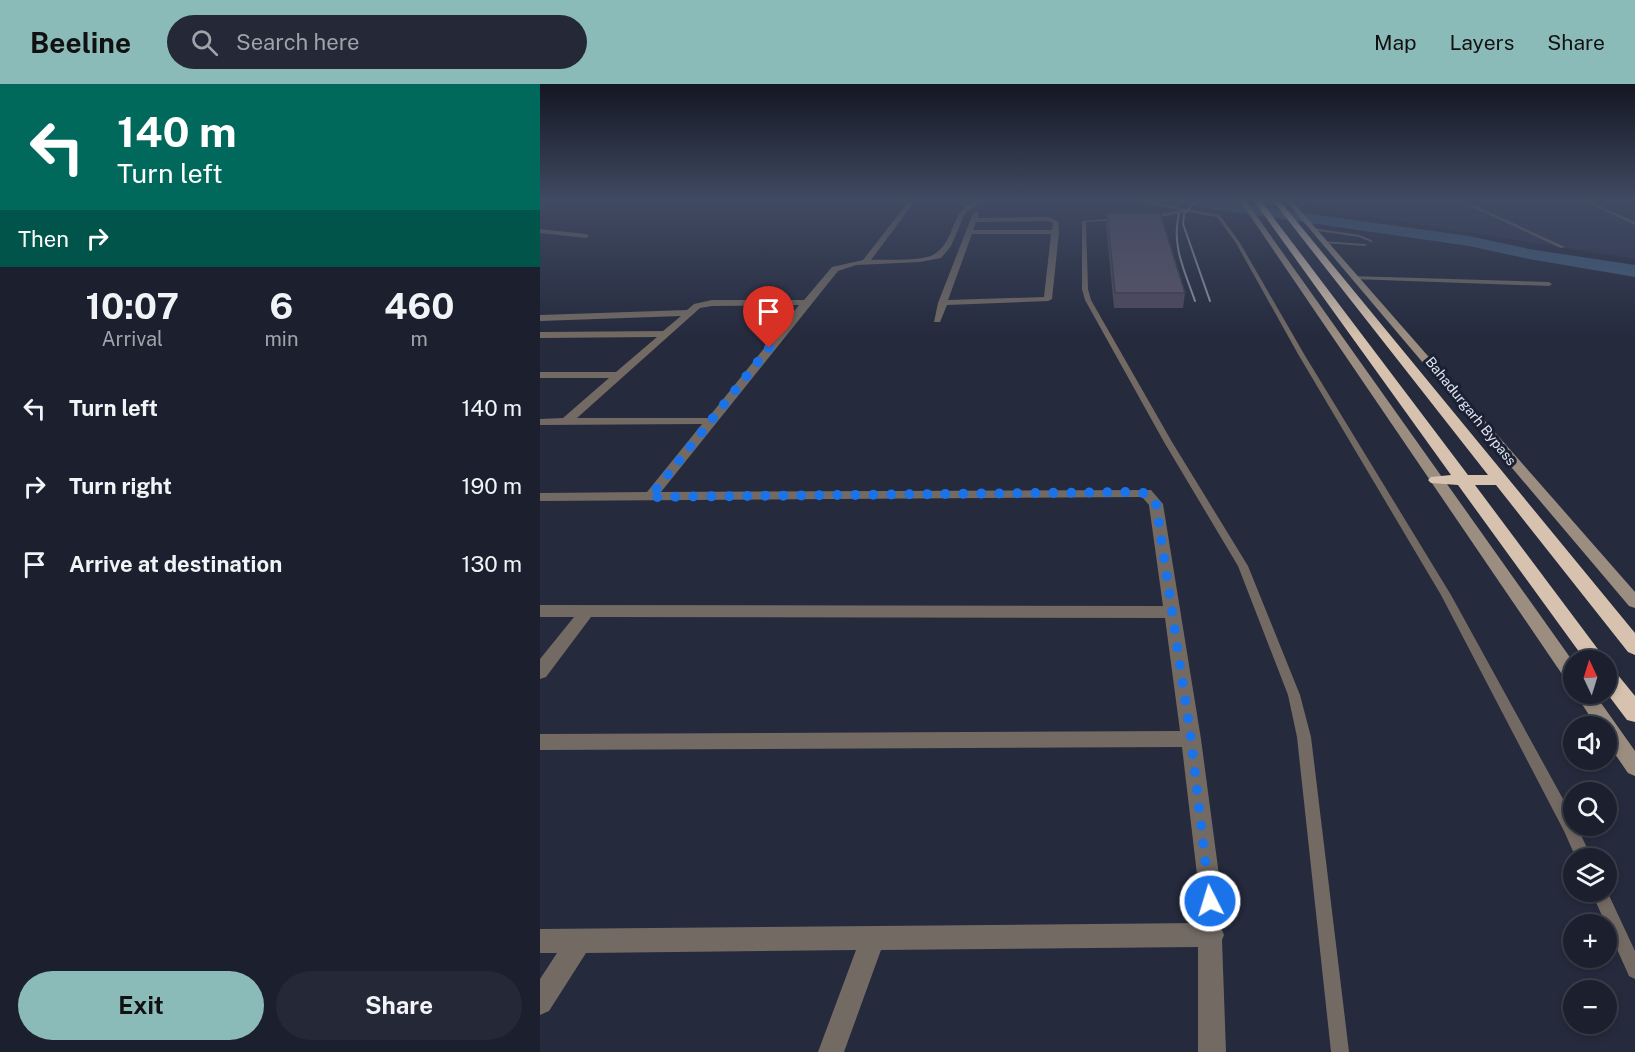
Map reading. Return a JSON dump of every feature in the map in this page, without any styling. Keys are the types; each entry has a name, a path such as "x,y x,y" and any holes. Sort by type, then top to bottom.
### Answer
{"highway":[{"path":"1284,246 1589,650"},
{"name":"Bahadurgarh Bypass","path":"1320,246 1501,480 1635,647"},
{"path":"1436,480 1501,480"},
{"path":"1617,689 1635,713"}],"main road":[{"path":"1280,246 1436,480 1563,662"},
{"path":"1327,246 1635,602"},
{"path":"1592,704 1635,767"}],"street":[{"path":"866,262 878,246"},
{"path":"650,497 835,269 846,264 921,260 938,256 947,246"},
{"path":"936,320 964,246"},
{"path":"942,303 1046,300 1049,297 1054,246"},
{"path":"566,422 663,334 701,304 806,302"},
{"path":"540,318 688,313"},
{"path":"540,335 663,334"},
{"path":"540,375 618,375"},
{"path":"540,422 710,422"},
{"path":"540,497 1146,493 1156,504 1191,739 1209,883 1212,935 1212,1052"},
{"path":"540,611 1173,612"},
{"path":"540,672 587,611"},
{"path":"540,742 1191,739"},
{"path":"540,941 1212,935"},
{"path":"831,1052 873,938"},
{"path":"540,1002 580,940"}],"lane":[{"path":"1084,246 1085,289 1093,311 1122,364 1243,566 1294,695 1304,737 1340,1052"},
{"path":"1240,246 1301,354 1446,595 1579,848"},
{"path":"1353,277 1549,284"},
{"path":"1604,902 1635,970"}],"shaded area":[{"path":"1555,246 1635,246 1635,259"}],"building":[{"path":"1110,246 1170,246 1185,293 1115,293"}],"waterway":[{"path":"1493,246 1635,271"}],"railway":[{"path":"1178,246 1183,269 1195,301"},
{"path":"1191,246 1210,301"}],"route":[{"path":"769,348 650,497 1137,492 1146,493 1152,498 1156,504 1176,633 1210,901"}]}
